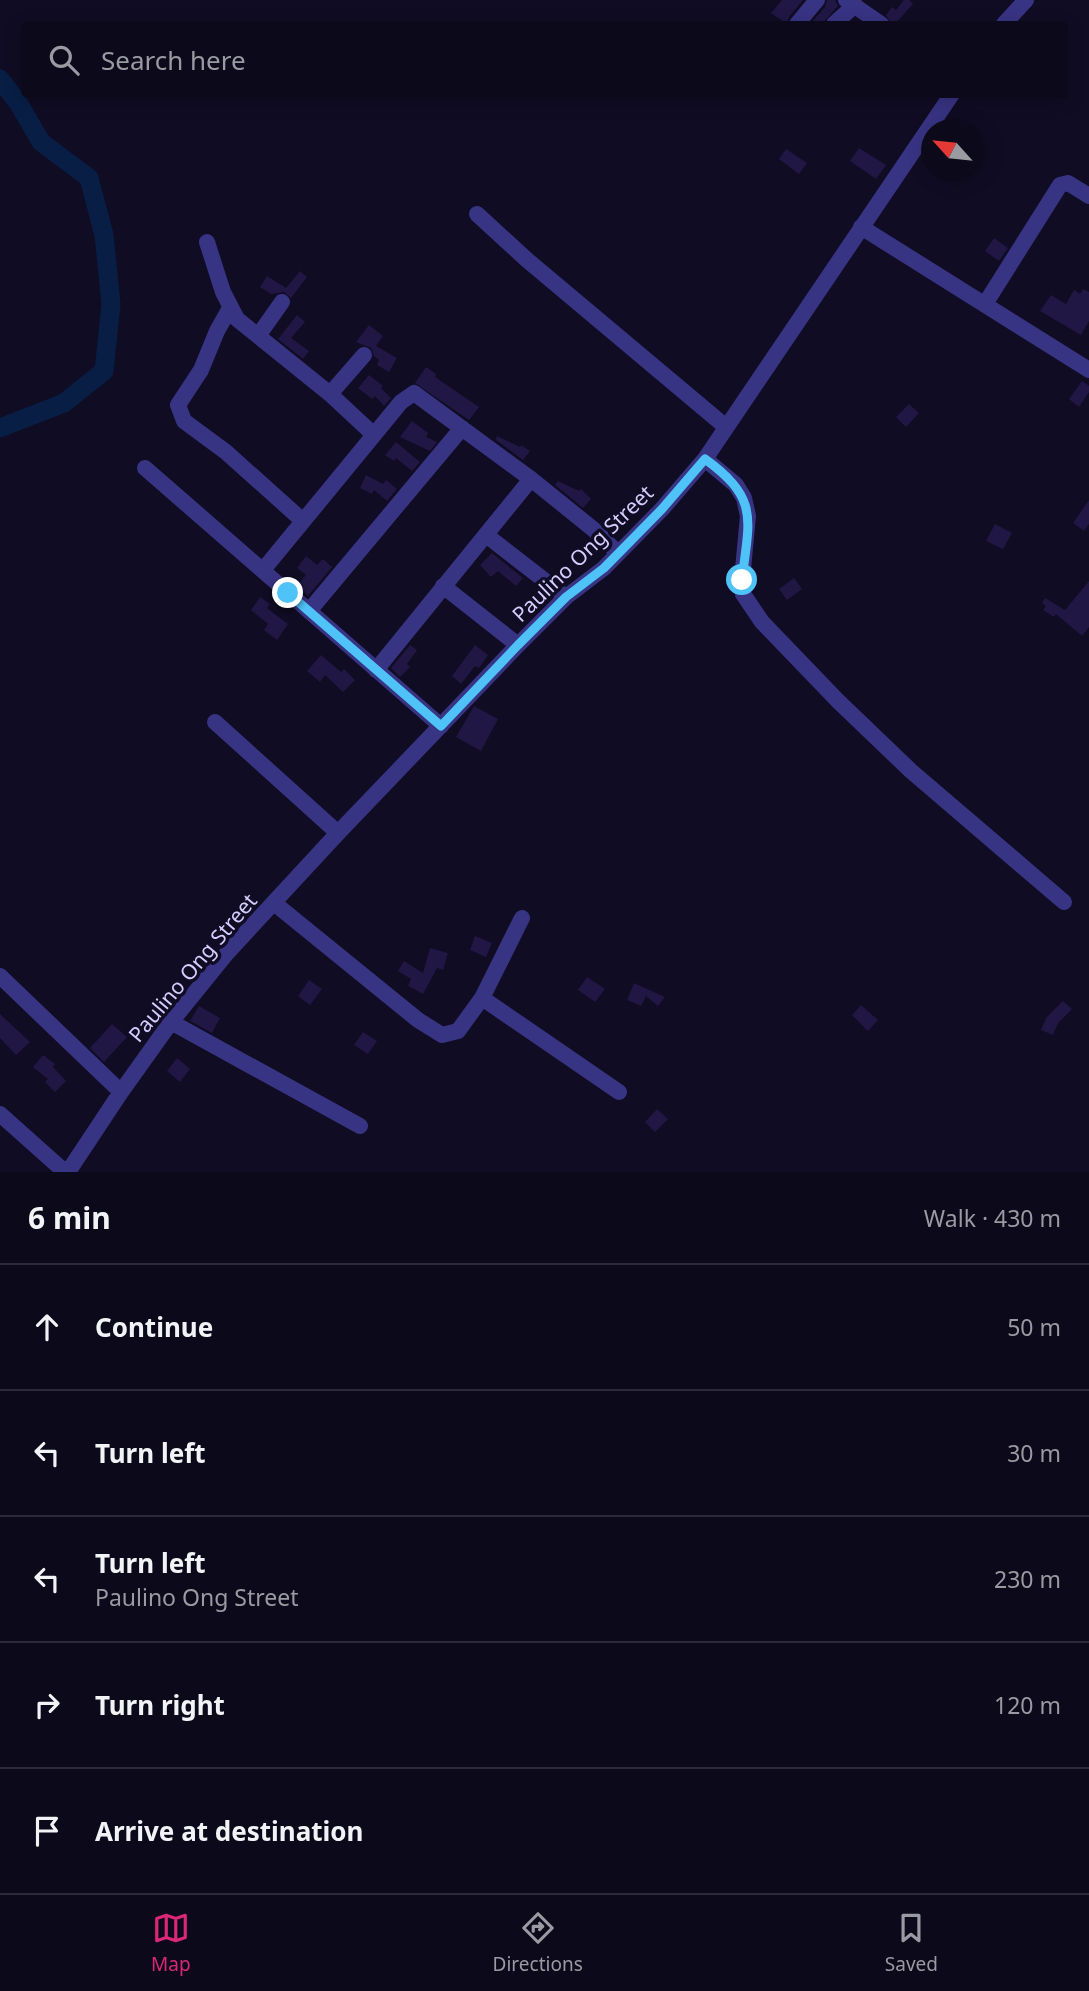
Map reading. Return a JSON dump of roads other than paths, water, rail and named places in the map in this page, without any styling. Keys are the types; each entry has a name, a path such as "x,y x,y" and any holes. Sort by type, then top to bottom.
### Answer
{"street":[{"path":"800,21 817,0"},
{"path":"1007,21 1026,0"},
{"path":"836,21 850,3 877,21"},
{"name":"Paulino Ong Street","path":"67,1172 171,1022 228,953 338,833 518,645 566,597 604,568 662,509 705,459 949,98"},
{"path":"985,304 1060,186 1068,183 1089,196"},
{"path":"477,214 526,259 726,427"},
{"path":"861,227 1089,370"},
{"path":"207,242 230,308 237,319 331,394 374,435"},
{"path":"258,336 282,302"},
{"path":"230,308 201,370 178,405 180,414 184,421 226,452 303,520"},
{"path":"331,394 364,355"},
{"path":"263,570 401,402 414,393 531,479 618,553"},
{"path":"309,611 462,428"},
{"path":"705,459 736,485 744,498 748,516 743,594 762,622 838,701 911,771 1064,902"},
{"path":"145,468 441,726"},
{"path":"376,670 531,479"},
{"path":"486,535 566,597"},
{"path":"443,586 518,645"},
{"path":"215,722 338,833"},
{"path":"274,903 442,1035 458,1031 482,999 522,918"},
{"path":"0,976 121,1092"},
{"path":"482,999 619,1093"},
{"path":"171,1022 360,1126"},
{"path":"0,1114 67,1172"}],"waterway":[{"path":"0,79 19,104 41,142 89,178 104,235 111,304 104,371 64,403 0,428"}]}
